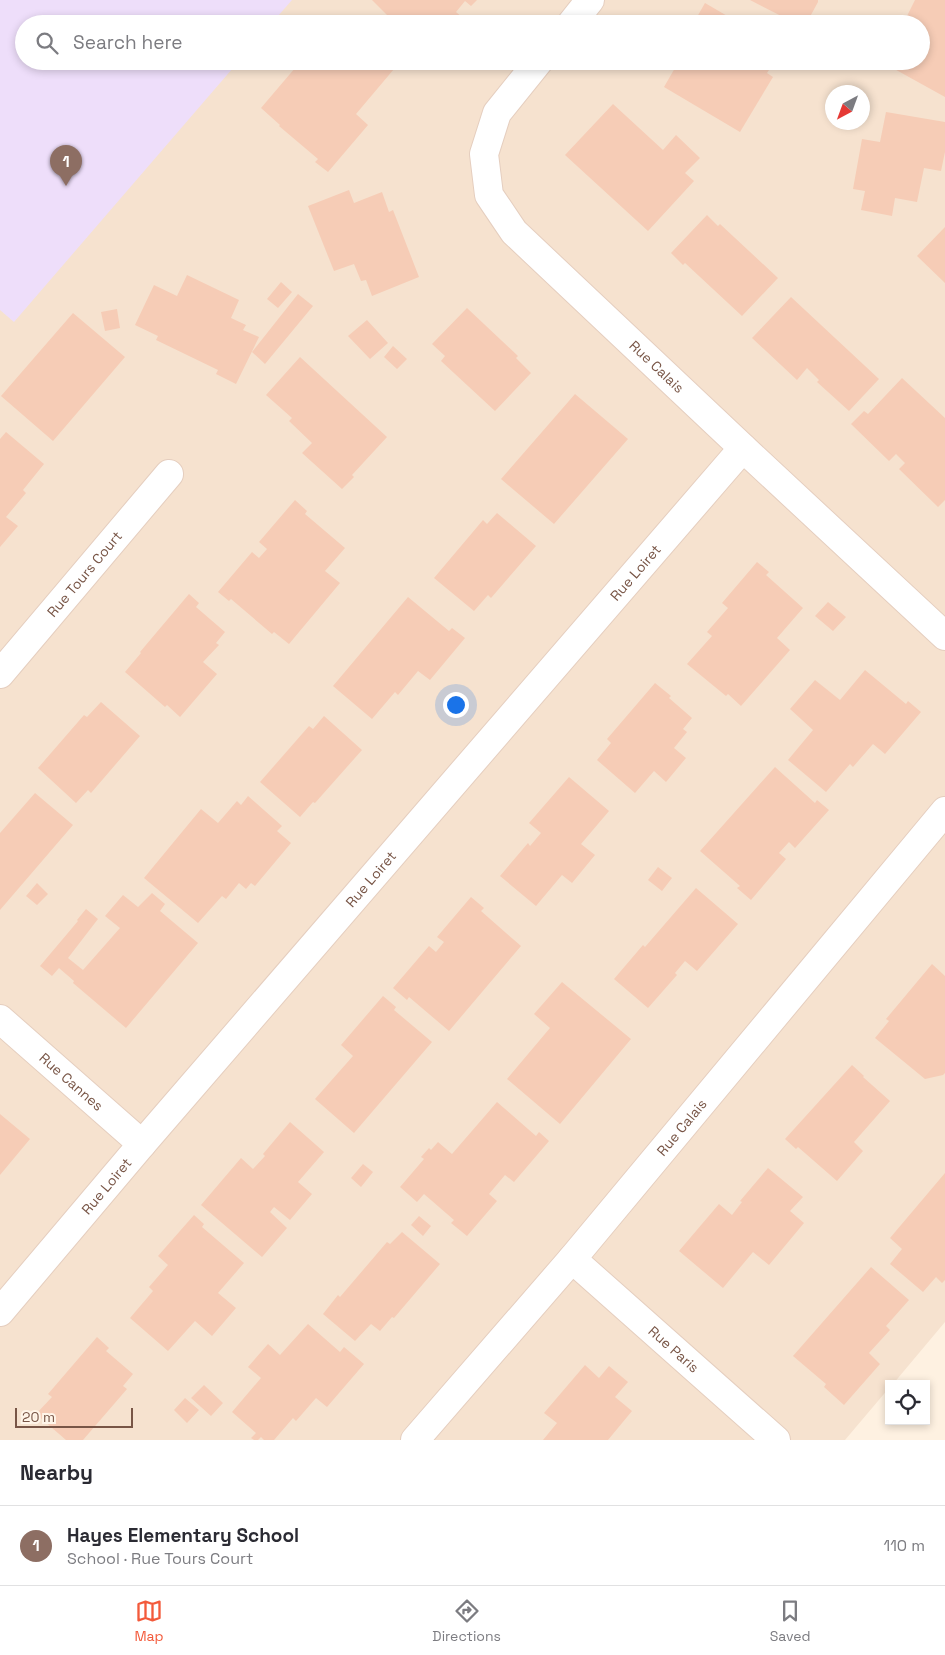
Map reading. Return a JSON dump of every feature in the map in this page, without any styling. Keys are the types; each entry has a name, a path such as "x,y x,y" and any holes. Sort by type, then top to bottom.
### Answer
{"street":[{"path":"578,15 590,0"},
{"name":"Rue Calais","path":"532,70 496,113 484,154 489,195 514,232 945,636"},
{"name":"Rue Loiret","path":"0,1312 142,1144 743,448"},
{"name":"Rue Tours Court","path":"0,674 169,474"},
{"name":"Rue Calais","path":"414,1440 572,1259 945,811"},
{"name":"Rue Cannes","path":"0,1019 142,1144"},
{"name":"Rue Paris","path":"572,1259 776,1440"}],"shaded area":[{"path":"0,0 945,0 945,1322 896,1380 885,1380 885,1393 845,1440 0,1440"},
{"path":"0,0 292,0 279,15 15,15 15,70 231,70 14,322 0,310"}],"building":[{"path":"372,0 477,0 471,6 465,1 456,12 460,15 387,15"},
{"path":"750,0 818,0 811,15 779,15"},
{"path":"915,0 945,0 945,97 896,70 930,70 930,15 908,15"},
{"path":"705,3 726,15 698,15"},
{"path":"293,70 393,70 356,114 368,125 328,172 315,162 318,159 261,108"},
{"path":"674,70 769,70 767,73 773,77 740,132 664,87"},
{"path":"613,104 663,150 676,135 700,158 685,173 694,181 648,231 565,155"},
{"path":"886,112 945,122 945,152 941,171 924,168 917,202 895,198 892,216 861,210 865,191 853,189 862,139 880,142"},
{"path":"349,190 354,203 382,192 389,212 393,210 419,277 372,296 366,280 361,281 354,264 334,271 308,206"},
{"path":"707,215 718,226 720,224 778,278 742,316 685,263 683,265 671,253"},
{"path":"945,227 945,283 917,256"},
{"path":"187,275 239,300 231,318 246,325 243,330 259,337 236,384 216,374 218,370 156,340 158,336 135,325 154,285 177,296"},
{"path":"281,282 292,292 278,308 267,299"},
{"path":"298,294 313,306 265,364 252,352"},
{"path":"791,297 879,379 849,411 817,382 819,380 807,368 797,380 752,338"},
{"path":"467,308 518,356 516,358 531,373 495,411 441,361 445,356 432,344"},
{"path":"117,309 120,328 105,331 101,312"},
{"path":"73,313 125,357 53,441 1,396"},
{"path":"367,320 388,343 370,359 348,336"},
{"path":"393,346 407,359 397,369 384,357"},
{"path":"300,357 387,437 352,475 354,477 342,489 302,453 312,443 289,421 292,418 266,395"},
{"path":"902,378 945,418 945,500 938,507 899,469 905,463 896,454 889,461 851,424 864,411 868,414"},
{"path":"575,394 628,439 554,524 501,479"},
{"path":"6,432 44,464 23,490 26,493 6,517 18,526 0,547 0,439"},
{"path":"295,500 307,511 305,514 345,548 325,571 340,583 289,644 274,632 272,634 231,599 229,601 218,592 252,552 259,558 267,549 259,542"},
{"path":"497,513 536,546 491,598 488,595 474,611 434,578 483,520 487,524"},
{"path":"757,562 769,572 766,575 803,608 777,638 790,650 741,706 687,664 712,636 707,632 728,608 722,603"},
{"path":"189,594 199,603 196,607 225,632 216,643 219,645 203,662 217,674 180,717 167,705 165,707 125,672"},
{"path":"408,597 449,631 452,628 465,638 430,680 418,671 398,695 395,692 372,719 333,686"},
{"path":"828,602 846,617 833,631 815,616"},
{"path":"865,670 906,704 908,701 921,712 885,754 873,744 853,767 850,764 826,792 788,760 813,730 790,709 815,680 840,700"},
{"path":"655,683 671,696 669,698 692,718 683,729 687,732 674,748 686,758 666,782 654,771 635,793 597,760 611,743 607,739"},
{"path":"101,702 140,736 91,793 88,790 76,803 38,768 84,715 87,717"},
{"path":"324,716 362,750 315,803 313,802 300,817 260,782 309,726 313,729"},
{"path":"775,767 815,803 817,800 829,810 795,848 789,842 779,853 786,859 751,900 737,888 740,886 700,851"},
{"path":"569,777 609,811 581,844 595,855 572,883 562,875 536,906 500,876 528,843 530,846 541,833 529,823"},
{"path":"35,793 73,825 0,910 0,833"},
{"path":"248,796 282,826 277,831 291,843 255,886 251,883 246,889 239,883 226,899 222,896 198,923 144,878 201,809 218,823 237,801 241,805"},
{"path":"658,867 672,878 662,891 648,880"},
{"path":"37,883 48,894 37,905 26,896"},
{"path":"696,888 738,924 697,971 685,961 675,973 677,975 648,1008 614,979 643,945 645,947"},
{"path":"152,893 165,904 160,911 198,943 126,1028 73,983 74,981 59,968 52,976 40,966 86,909 98,919 68,958 83,970 120,928 105,916 123,895 138,907"},
{"path":"471,897 484,908 481,911 521,946 449,1031 409,997 407,1000 393,988 429,946 436,952 444,942 437,937"},
{"path":"932,964 945,976 945,1073 925,1079 875,1038 889,1021 886,1019"},
{"path":"562,982 631,1039 560,1124 507,1079 550,1028 534,1014"},
{"path":"383,996 396,1007 394,1010 432,1042 354,1133 315,1099 353,1056 341,1045"},
{"path":"852,1065 890,1101 854,1142 863,1151 837,1181 798,1147 796,1149 785,1139"},
{"path":"497,1102 536,1136 539,1132 549,1141 514,1182 505,1175 489,1194 497,1201 467,1236 451,1223 454,1220 424,1194 417,1202 400,1187 424,1159 421,1157 429,1148 431,1150 438,1142 452,1154"},
{"path":"0,1114 30,1139 0,1175"},
{"path":"290,1122 324,1152 298,1182 312,1194 290,1220 274,1207 270,1212 287,1228 262,1257 201,1205 241,1158 253,1169"},
{"path":"363,1164 373,1172 361,1187 351,1178"},
{"path":"768,1168 803,1197 790,1211 804,1223 769,1265 753,1252 723,1288 679,1251 719,1204 732,1215 742,1202 740,1201"},
{"path":"945,1173 945,1280 942,1283 936,1277 923,1292 890,1264 902,1249 890,1238"},
{"path":"194,1215 204,1224 202,1227 244,1263 218,1293 236,1308 212,1336 195,1321 168,1351 130,1318 153,1291 149,1287 168,1265 158,1256"},
{"path":"419,1216 431,1226 423,1236 411,1225"},
{"path":"402,1232 440,1264 394,1318 392,1317 380,1331 371,1324 355,1341 323,1314 387,1242 390,1244"},
{"path":"871,1267 909,1300 886,1326 890,1330 869,1353 880,1364 844,1405 824,1387 826,1384 793,1356"},
{"path":"308,1324 340,1352 344,1347 364,1364 327,1407 316,1398 296,1421 293,1418 274,1440 264,1440 261,1437 258,1440 254,1440 251,1438 256,1433 232,1412 261,1378 248,1367 268,1344 280,1355"},
{"path":"97,1337 109,1348 106,1351 133,1374 123,1386 127,1389 83,1440 66,1440 36,1414 52,1397 48,1394"},
{"path":"585,1365 599,1378 609,1366 628,1382 615,1397 632,1411 608,1440 543,1440 557,1423 544,1413"},
{"path":"204,1385 223,1403 211,1416 191,1398"},
{"path":"185,1398 199,1410 187,1423 174,1410"}],"place":[{"name":"Hayes Elementary School","path":"66,186"}]}
